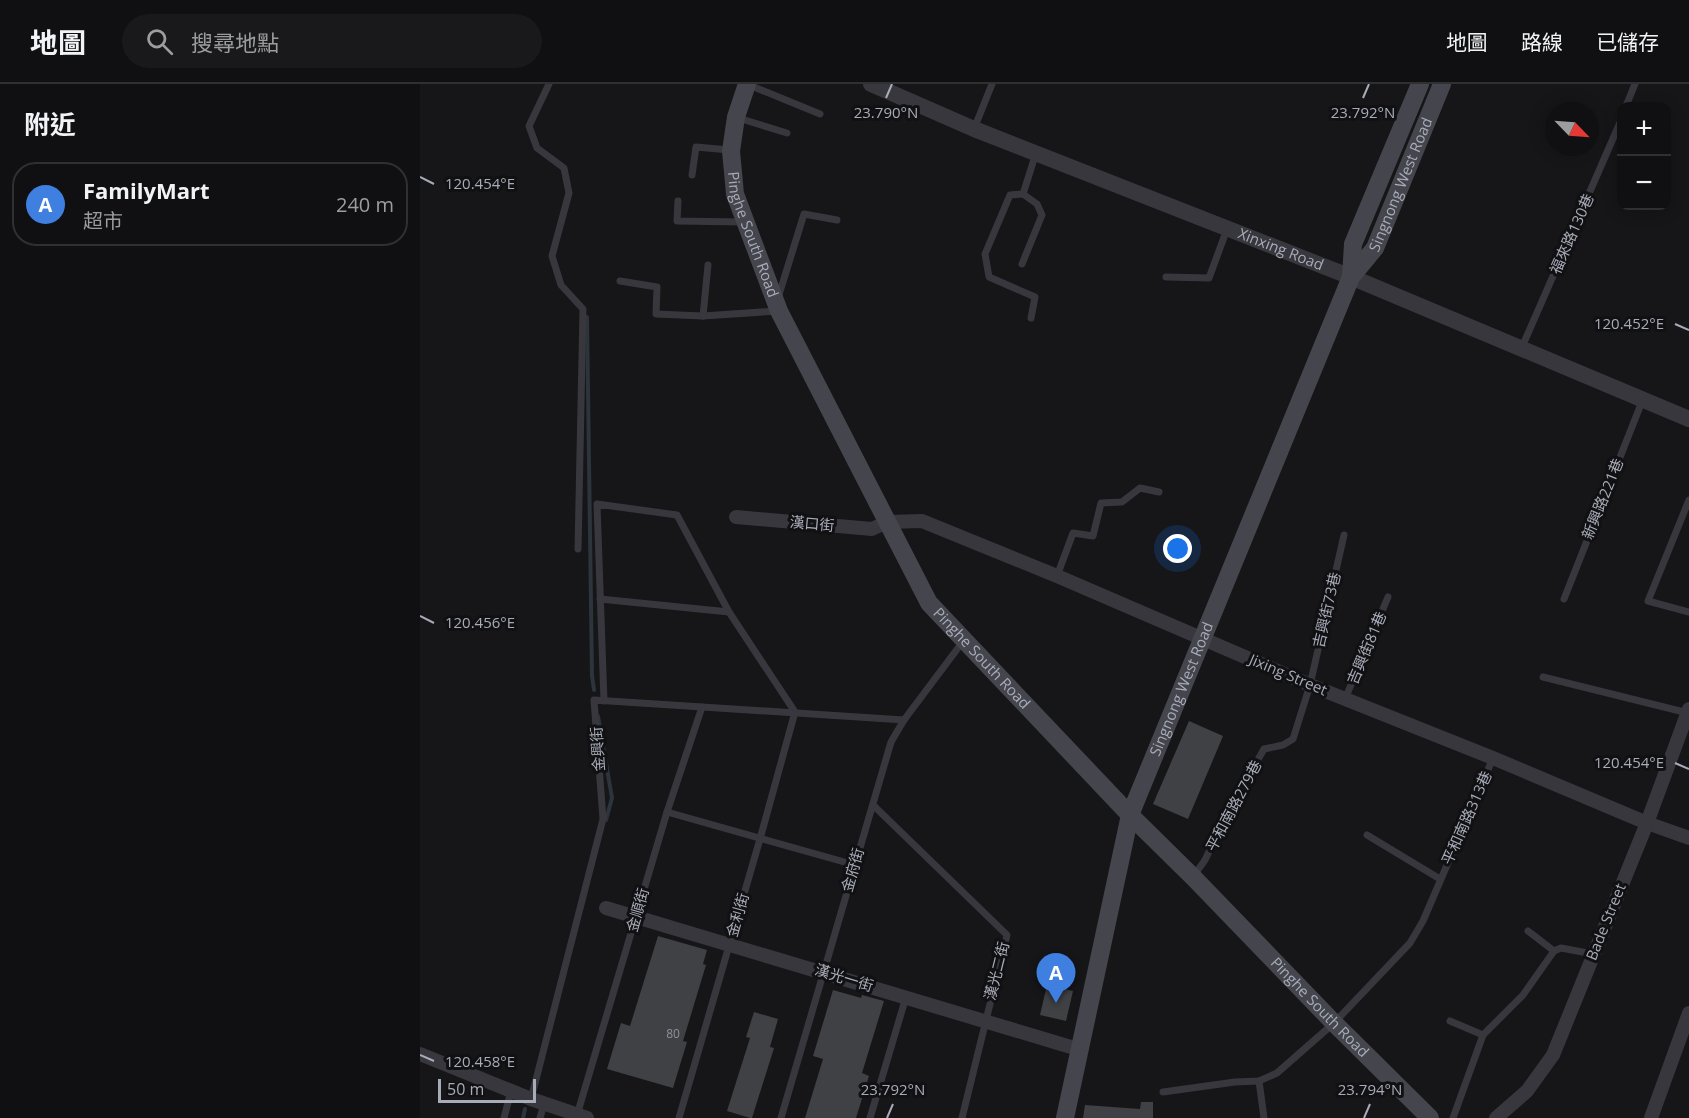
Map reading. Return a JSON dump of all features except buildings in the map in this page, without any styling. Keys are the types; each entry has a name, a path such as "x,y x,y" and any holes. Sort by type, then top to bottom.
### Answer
{"main road":[{"name":"Pinghe South Road","path":"747,84 736,117 731,151 735,194 778,307 929,603 1130,815 1430,1118"},
{"name":"Singnong West Road","path":"1351,277 1353,244 1420,84"},
{"name":"Singnong West Road","path":"1065,1118 1130,815 1351,277 1375,248 1442,84"}],"street":[{"name":"Xinxing Road","path":"871,84 974,129 1351,277 1689,418"},
{"name":"漢口街","path":"736,517 872,529 887,522"},
{"name":"Jixing Street","path":"887,522 922,521 1058,576 1310,685 1493,758 1647,824 1689,838"},
{"name":"Bade Street","path":"1496,1118 1527,1091 1554,1055 1647,824 1688,711"},
{"name":"漢光一街","path":"606,908 1081,1050"},
{"path":"1651,1118 1689,1013"},
{"path":"420,1054 537,1101 582,1116"}],"lane":[{"path":"549,84 529,126 537,148 564,168 569,193 552,256 561,285 583,309 578,549"},
{"path":"747,84 820,114"},
{"path":"974,129 992,84"},
{"path":"1628,102 1635,84"},
{"path":"736,117 786,132"},
{"name":"福來路130巷","path":"1521,349 1617,129"},
{"path":"692,175 696,147 731,151"},
{"path":"1023,194 1036,153"},
{"path":"1022,264 1042,215 1038,204 1023,194 1010,195 985,254 989,277 1035,297 1031,318"},
{"path":"678,201 677,221 746,222"},
{"path":"620,281 657,287 656,314 703,316 778,307 804,214 837,220"},
{"path":"1166,277 1209,278 1227,229"},
{"path":"703,316 708,265"},
{"name":"新興路221巷","path":"1564,599 1643,399"},
{"path":"1058,576 1073,533 1093,536 1101,503 1122,502 1140,488 1159,492"},
{"path":"1689,500 1648,601 1689,612"},
{"path":"795,712 729,612 677,515 597,504 604,701 904,720"},
{"name":"吉興街73巷","path":"1310,685 1344,535"},
{"name":"吉興街81巷","path":"1345,699 1388,597"},
{"path":"600,599 729,612"},
{"name":"金府街","path":"781,1118 891,742 904,720 964,640"},
{"path":"1544,677 1688,711"},
{"name":"平和南路279巷","path":"1193,877 1205,860 1226,816 1264,749 1283,745 1293,739 1310,685"},
{"name":"金興街","path":"537,1101 603,819 594,700 604,701"},
{"name":"金順街","path":"582,1116 636,917 667,812 702,707"},
{"name":"金利街","path":"679,1118 795,712"},
{"name":"平和南路313巷","path":"1259,1081 1277,1073 1334,1023 1410,943 1423,921 1493,758"},
{"name":"漢光二街","path":"873,805 1007,935 962,1118"},
{"path":"667,812 855,865"},
{"name":"平和南路313巷","path":"1367,835 1440,879"},
{"path":"1528,932 1554,951"},
{"path":"1453,1118 1483,1035 1523,995 1554,951 1561,948 1593,954"},
{"path":"870,1118 906,997"},
{"path":"1450,1021 1483,1035"},
{"path":"1163,1092 1259,1081 1264,1118"},
{"path":"504,1118 511,1091"},
{"path":"537,1101 540,1118"}],"waterway":[{"path":"587,317 594,690"},
{"path":"598,716 612,798 606,820"},
{"path":"523,1118 525,1109"}],"place":[{"name":"FamilyMart","path":"1056,1003"}]}
